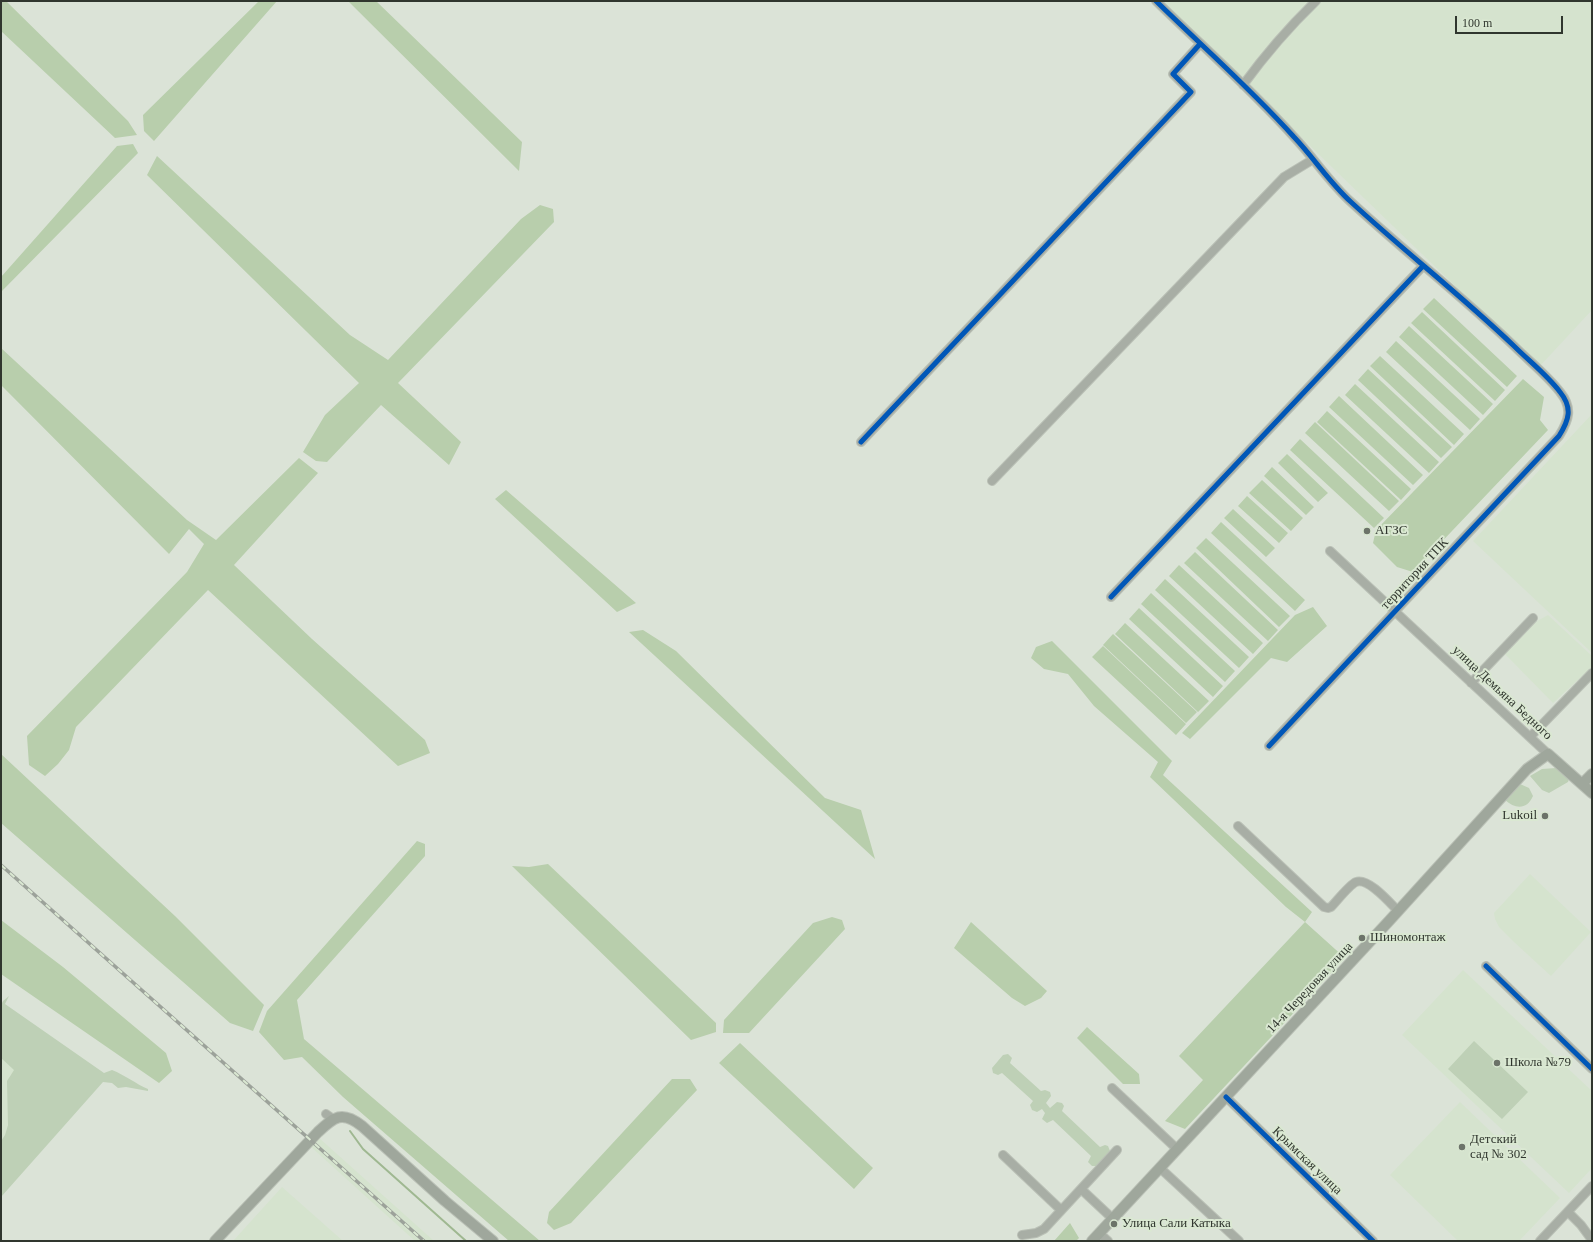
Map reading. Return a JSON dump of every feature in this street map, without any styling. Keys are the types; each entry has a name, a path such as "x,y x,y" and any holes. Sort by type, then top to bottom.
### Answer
{"main road":[{"name":"улица Демьяна Бедного","path":"1548,754 1592,793"},
{"name":"14-я Чередовая улица","path":"1092,1241 1398,911 1519,776 1538,760 1548,754"},
{"path":"1582,784 1592,774"},
{"path":"215,1241 318,1132 330,1116 347,1116 354,1119 444,1201 493,1241"}],"street":[{"path":"1111,597 1423,266 1333,185 1295,138 1243,85 1156,1"},
{"path":"1243,85 1262,58 1293,23 1316,1"},
{"path":"861,442 1191,92 1173,74 1200,44"},
{"path":"992,481 1284,177 1312,160"},
{"name":"территория ТПК","path":"1269,746 1559,436 1568,418 1569,412 1560,392 1493,326 1423,266"},
{"name":"улица Демьяна Бедного","path":"1330,551 1548,754"},
{"path":"1472,683 1533,618"},
{"path":"1530,736 1592,673"},
{"path":"1238,826 1324,907 1331,907 1355,882 1362,881 1372,886 1398,911"},
{"path":"1486,966 1592,1069"},
{"path":"1112,1088 1177,1150"},
{"name":"Крымская улица","path":"1226,1097 1373,1241"},
{"path":"1022,1235 1036,1233 1044,1228 1117,1150"},
{"path":"1003,1156 1061,1210"},
{"path":"1160,1168 1239,1241"},
{"path":"1540,1241 1592,1186"},
{"path":"1081,1189 1113,1218"},
{"path":"1568,1212 1581,1225 1592,1240"},
{"path":"1099,1233 1108,1241"}],"shaded area":[{"path":"1,1 6,1 128,121 137,135 115,138 1,31"},
{"path":"259,1 277,1 154,141 144,131 143,115"},
{"path":"348,1 376,1 522,142 519,171"},
{"path":"1160,1 1592,1 1592,310 1539,367"},
{"path":"133,144 138,153 1,292 1,277 117,146"},
{"path":"157,156 350,335 388,360 521,219 540,205 553,209 554,222 398,383 461,442 449,465 381,405 327,462 316,461 303,452 325,415 359,383 147,175"},
{"path":"1434,298 1517,376 1507,387 1423,309"},
{"path":"1422,312 1505,390 1495,401 1411,323"},
{"path":"1409,326 1493,404 1483,415 1399,337"},
{"path":"1396,341 1480,419 1470,430 1386,352"},
{"path":"1,348 187,520 216,540 299,458 318,473 234,565 312,639 425,740 430,753 398,766 208,590 76,727 69,750 58,764 45,776 29,765 27,736 187,572 204,544 189,529 169,554 1,385"},
{"path":"1380,356 1464,434 1454,445 1370,366"},
{"path":"1368,369 1452,447 1441,458 1358,380"},
{"path":"1523,379 1544,397 1540,420 1548,430 1413,572 1397,567 1373,543 1376,530"},
{"path":"1355,384 1439,462 1429,473 1345,395"},
{"path":"1339,396 1423,475 1413,485 1329,407"},
{"path":"1327,411 1411,489 1401,500 1317,422"},
{"path":"1592,414 1592,653 1473,541"},
{"path":"1315,422 1399,501 1389,511 1305,433"},
{"path":"1300,439 1384,518 1374,528 1290,450"},
{"path":"1287,454 1328,493 1318,502 1278,463"},
{"path":"1272,467 1314,507 1306,515 1264,476"},
{"path":"1262,480 1303,518 1291,531 1249,493"},
{"path":"506,490 636,603 617,612 495,499"},
{"path":"1247,496 1288,533 1279,543 1238,506"},
{"path":"1233,509 1275,548 1266,557 1224,518"},
{"path":"1221,522 1305,600 1295,611 1211,533"},
{"path":"1206,538 1290,616 1279,627 1196,548"},
{"path":"1195,552 1278,630 1268,641 1184,563"},
{"path":"1179,565 1263,643 1253,654 1169,576"},
{"path":"1165,579 1249,657 1239,668 1155,590"},
{"path":"1151,593 1235,671 1225,682 1141,604"},
{"path":"1313,607 1327,626 1287,662 1271,658 1190,739 1182,733 1295,615"},
{"path":"1139,608 1223,686 1213,697 1129,619"},
{"path":"1548,615 1592,656 1592,667 1553,703 1504,653 1530,625"},
{"path":"1125,623 1209,701 1198,712 1115,634"},
{"path":"643,630 676,651 825,798 861,810 875,859 629,632"},
{"path":"1113,634 1197,712 1186,723 1103,645"},
{"path":"1052,641 1172,761 1163,775 1312,912 1305,922 1286,907 1150,777 1158,762 1094,706 1068,674 1044,669 1031,658 1036,647"},
{"path":"1103,646 1186,724 1176,735 1092,657"},
{"path":"1,754 175,916 264,1005 253,1031 230,1023 1,823"},
{"path":"1556,768 1562,770 1569,779 1568,782 1549,793 1542,790 1530,776 1542,769"},
{"path":"1520,784 1529,788 1533,796 1528,804 1520,807 1505,800"},
{"path":"417,841 425,844 425,856 297,1000 304,1039 540,1241 509,1241 343,1097 302,1057 284,1060 259,1032 267,1011"},
{"path":"548,864 716,1023 716,1032 691,1040 512,866 529,867"},
{"path":"1530,874 1591,932 1551,976 1499,927 1495,919 1494,913"},
{"path":"832,917 842,920 845,929 749,1033 723,1033 724,1020 813,923"},
{"path":"1,920 63,967 166,1053 172,1071 159,1083 1,974"},
{"path":"971,922 1047,991 1041,998 1025,1006 1012,998 954,948"},
{"path":"1305,922 1345,958 1185,1129 1165,1121 1203,1080 1179,1056"},
{"name":"Школа №79","path":"1463,970 1592,1091 1592,1168 1569,1193 1402,1035"},
{"path":"9,996 5,1004 104,1073 112,1070 148,1089 148,1091 126,1087 118,1088 112,1083 103,1082 1,1197 1,1141 5,1135 8,1125 7,1081 14,1070 1,1058 1,1005"},
{"path":"1087,1027 1139,1074 1140,1084 1123,1084 1077,1038"},
{"path":"1474,1041 1528,1092 1502,1119 1448,1069"},
{"path":"740,1043 873,1168 854,1189 719,1063"},
{"path":"1008,1054 1012,1058 1010,1063 1041,1091 1045,1090 1050,1092 1051,1096 1046,1103 1050,1108 1057,1102 1062,1103 1064,1106 1062,1111 1100,1147 1105,1145 1108,1146 1110,1151 1109,1153 1096,1166 1092,1166 1088,1162 1091,1156 1053,1120 1047,1123 1042,1119 1045,1113 1042,1109 1037,1112 1032,1110 1030,1105 1033,1101 1002,1073 998,1075 993,1073 992,1068 1003,1055"},
{"path":"1,1058 15,1070 9,1077 8,1125 5,1135 1,1141"},
{"path":"672,1079 690,1079 697,1090 571,1223 554,1230 547,1223 549,1212"},
{"name":"Детский сад № 302","path":"1460,1102 1560,1198 1519,1241 1458,1241 1390,1175"},
{"path":"318,1137 434,1241 415,1241 310,1146"},
{"path":"282,1187 343,1241 233,1241"},
{"path":"1070,1223 1079,1238 1076,1241 1054,1241"}],"waterway":[{"path":"350,1131 363,1149 466,1241"}],"railway":[{"path":"1,865 424,1241"}],"cycle path":[{"path":"1156,1 1278,119 1351,202 1474,309 1544,374 1564,398 1568,409 1567,419 1559,436 1269,746"},
{"path":"861,442 1191,92 1173,74 1200,44"},
{"path":"1111,597 1423,266"},
{"path":"1486,966 1592,1069"},
{"path":"1226,1097 1373,1241"}],"place":[{"name":"АГЗС","path":"1367,531"},
{"name":"Lukoil","path":"1545,816"},
{"name":"Шиномонтаж","path":"1362,938"},
{"name":"Школа №79","path":"1497,1063"},
{"name":"Детский сад № 302","path":"1462,1147"},
{"name":"Улица Сали Катыка","path":"1114,1224"}]}
